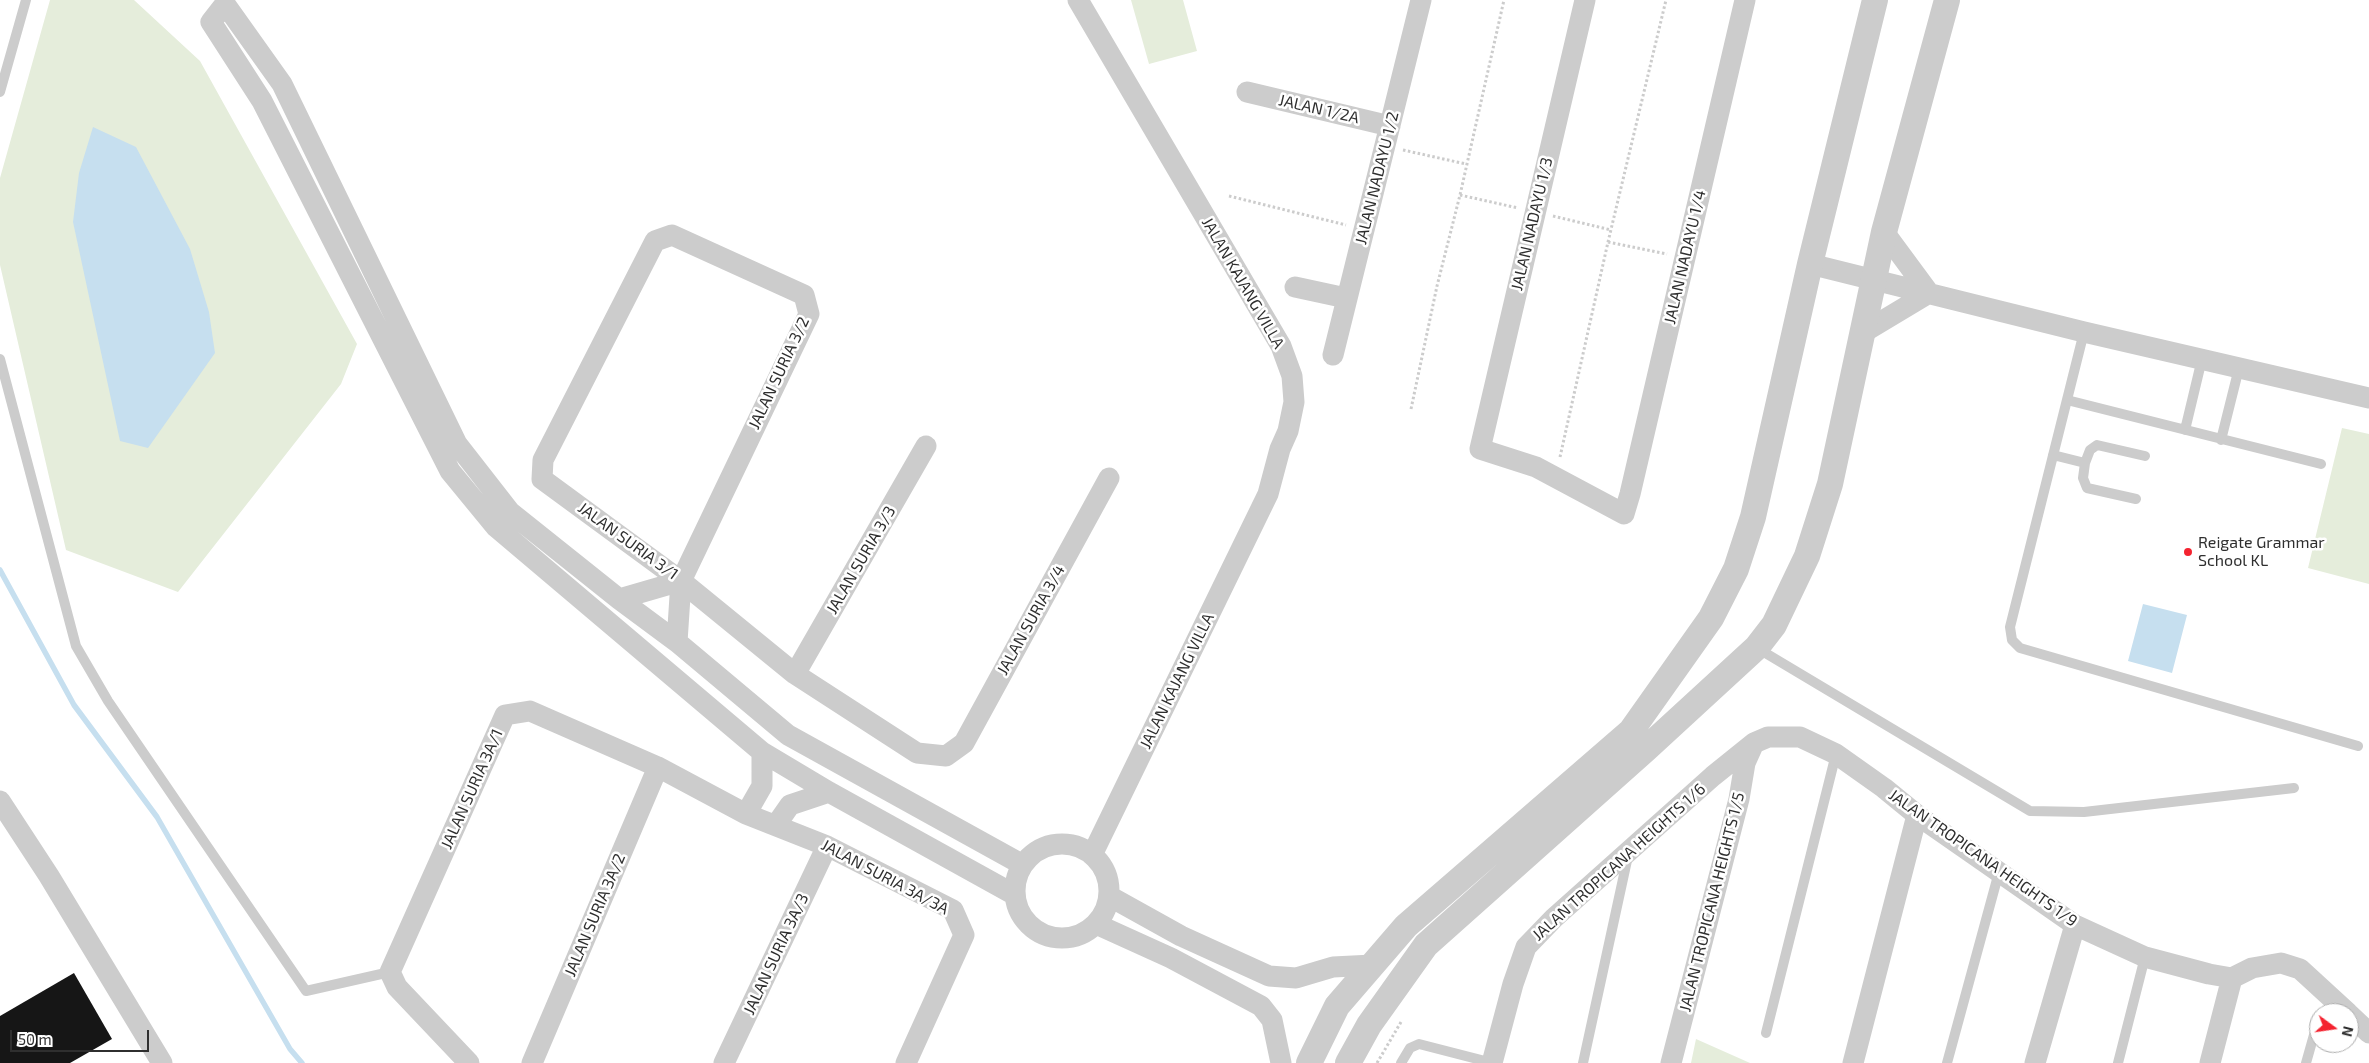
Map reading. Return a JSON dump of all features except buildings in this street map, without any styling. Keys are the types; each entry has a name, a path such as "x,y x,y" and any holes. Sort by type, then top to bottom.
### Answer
{"street":[{"name":"JALAN KAJANG VILLA","path":"1078,0 1281,346 1292,376 1294,402 1268,494 1092,855"},
{"name":"JALAN NADAYU 1/2","path":"1333,355 1421,0"},
{"name":"JALAN NADAYU 1/3","path":"1555,476 1536,467 1480,449 1585,0"},
{"name":"JALAN NADAYU 1/4","path":"1555,476 1624,514 1745,0"},
{"path":"1309,1063 1334,1010 1406,926 1632,731 1711,618 1736,569 1753,517 1810,264 1875,0"},
{"path":"1348,1063 1369,1025 1426,945 1757,647 1774,625 1807,556 1830,484 1884,232 1948,0"},
{"path":"1015,894 829,792 762,752 496,527 450,471 262,101 211,22 225,4 282,84 457,444 510,512 619,600 677,642 788,735 1023,865"},
{"name":"JALAN 1/2A","path":"1247,92 1390,126"},
{"path":"1884,232 1929,293"},
{"name":"JALAN SURIA 3/2","path":"672,235 804,295 809,314 681,581 677,642"},
{"name":"JALAN SURIA 3/1","path":"672,235 656,241 543,460 542,479 681,581 796,674 917,753 946,756"},
{"path":"1810,264 2084,332 2369,398"},
{"path":"1295,287 1346,298"},
{"path":"1864,332 1929,293"},
{"name":"JALAN SURIA 3/3","path":"796,674 926,446"},
{"name":"JALAN SURIA 3/4","path":"946,756 964,743 1109,478"},
{"path":"619,600 681,581"},
{"name":"JALAN SURIA 3A/1","path":"390,972 505,715 530,710 658,767 746,814"},
{"name":"JALAN TROPICANA HEIGHTS 1/9","path":"1754,743 1768,737 1800,737 1836,754 1884,788 1917,815 2075,925 2145,957 2232,978"},
{"name":"JALAN TROPICANA HEIGHTS 1/6","path":"1492,1063 1513,984 1526,947 1554,918 1630,850 1713,776 1754,743"},
{"name":"JALAN TROPICANA HEIGHTS 1/5","path":"1671,1063 1739,799 1745,763 1754,743"},
{"path":"746,814 762,786 762,752"},
{"name":"JALAN SURIA 3A/2","path":"532,1063 658,767"},
{"path":"1713,776 1731,776 1739,799"},
{"path":"776,826 790,805 829,792"},
{"path":"0,801 50,876 162,1063"},
{"name":"JALAN SURIA 3A/3A","path":"746,814 828,846 953,910 964,935 906,1063"},
{"path":"1853,1063 1917,815"},
{"path":"1063,844 1078,847 1092,855 1102,866 1108,881 1109,896 1105,911 1096,924 1076,936 1054,938 1039,932 1027,923 1018,910 1015,894 1016,879 1023,865 1034,853 1048,846 1063,844"},
{"name":"JALAN SURIA 3A/3","path":"724,1063 828,846"},
{"path":"1109,896 1181,936 1269,976 1296,978 1333,967 1372,965"},
{"path":"1096,924 1171,958 1261,1006 1272,1020 1281,1063"},
{"path":"2035,1063 2075,925"},
{"path":"2210,1063 2232,978 2252,968 2281,963 2300,969 2337,1003"},
{"path":"390,972 397,987 469,1063"},
{"path":"2359,1024 2369,1033"}],"lane":[{"path":"0,92 26,0"},
{"path":"2084,332 2010,627 2012,640 2020,648 2358,746"},
{"path":"0,359 76,646 108,701 306,991 390,972"},
{"path":"2185,430 2202,359"},
{"path":"2221,440 2239,368"},
{"path":"2067,400 2321,464"},
{"path":"2136,499 2087,488 2084,478 2085,463 2090,450 2097,445 2145,456"},
{"path":"2053,455 2085,463"},
{"path":"1757,647 2030,811 2084,812 2294,788"},
{"path":"1766,1033 1836,754"},
{"path":"1582,1063 1630,850"},
{"path":"1947,1063 1999,872"},
{"path":"2118,1063 2145,957"},
{"path":"2323,1003 2326,992"},
{"path":"1402,1063 1410,1048 1419,1044 1492,1063"}],"path":[{"path":"1411,409 1504,0"},
{"path":"1555,476 1608,242 1666,0"},
{"path":"1385,146 1466,164"},
{"path":"1229,196 1364,229"},
{"path":"1608,242 1685,258"}],"green space":[{"path":"50,0 134,0 200,61 357,344 341,384 178,592 66,550 0,265 0,178"},
{"path":"1131,0 1183,0 1197,51 1149,64"},
{"path":"2342,428 2369,434 2369,584 2308,568"},
{"path":"1696,1039 1750,1063 1691,1063"}],"water":[{"path":"93,127 136,147 190,249 209,312 215,353 148,448 120,441 73,222 79,173"},
{"path":"2143,604 2187,615 2172,673 2128,661"}],"waterway":[{"path":"0,570 74,705 157,817 290,1049 302,1063"}],"place":[{"name":"Reigate Grammar School KL","path":"2188,552"}]}
